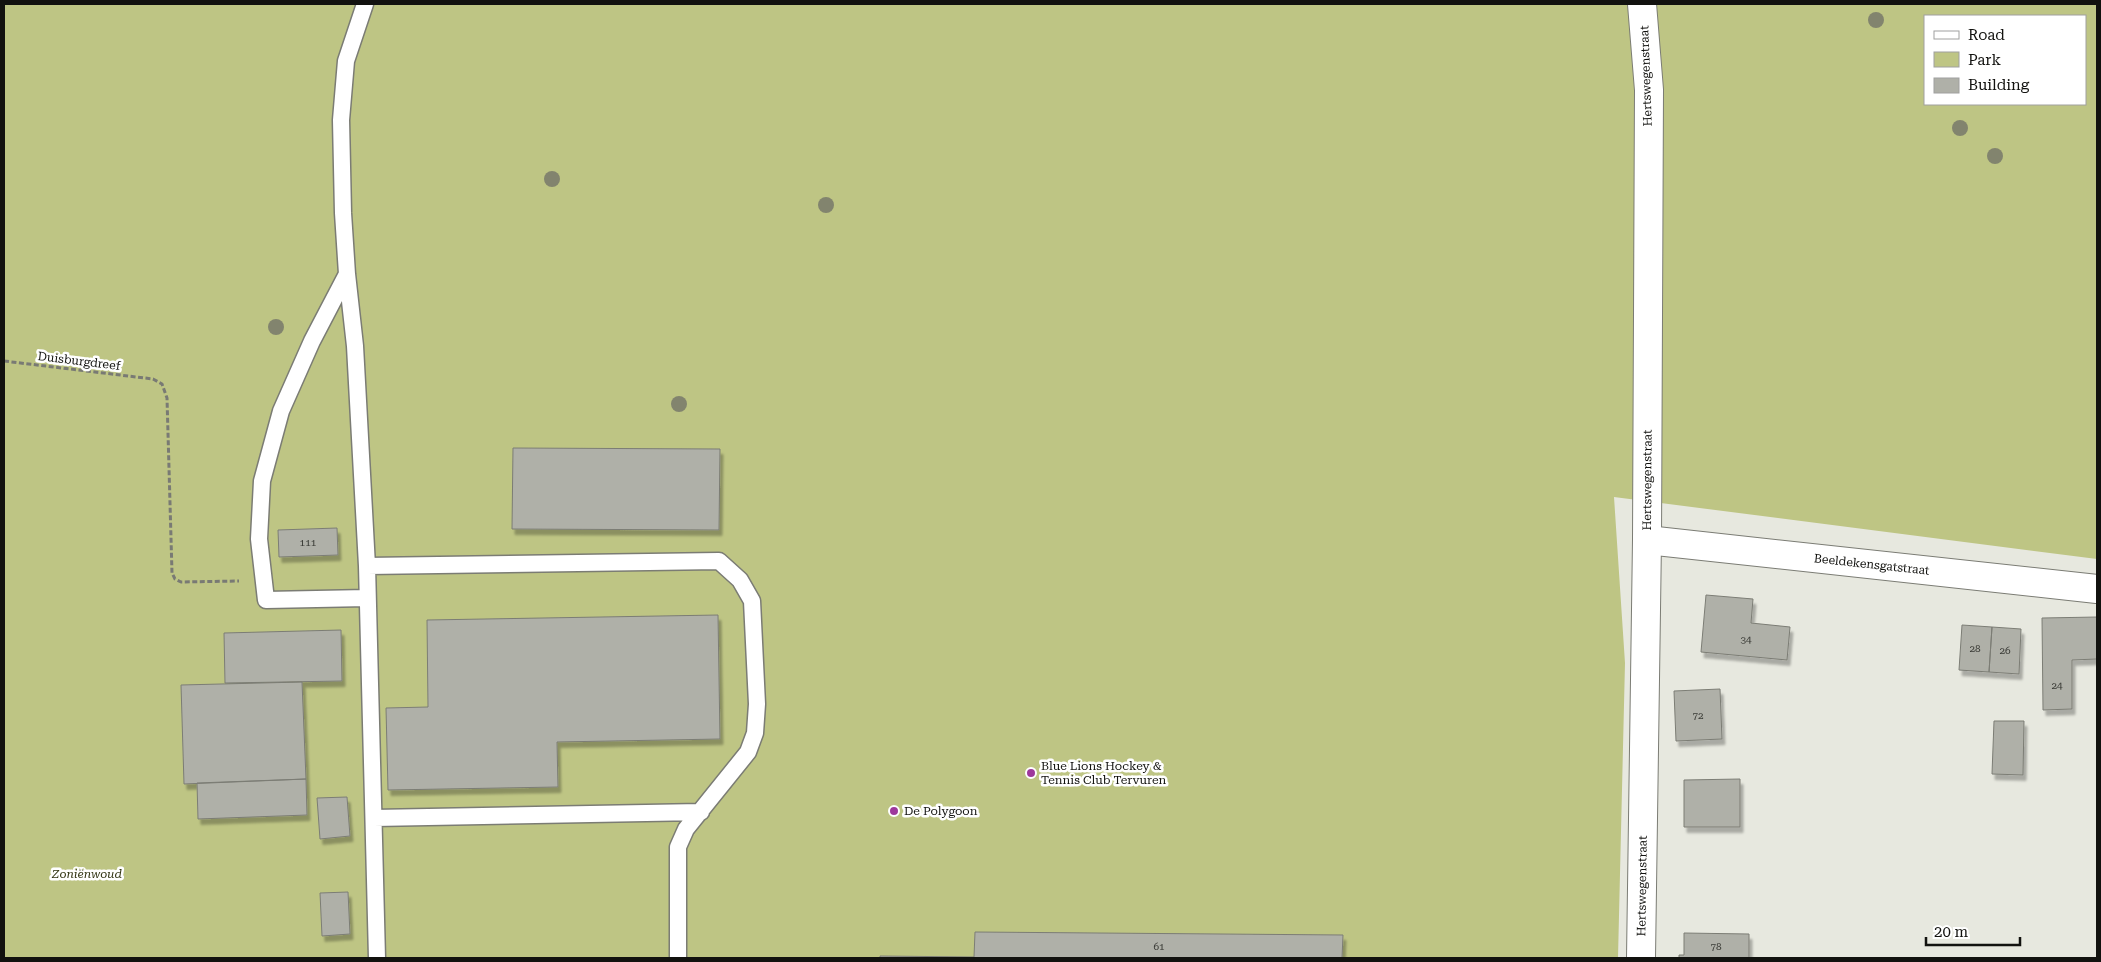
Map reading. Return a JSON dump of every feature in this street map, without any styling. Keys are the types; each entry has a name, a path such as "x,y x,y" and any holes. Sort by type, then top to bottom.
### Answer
{"street":[{"name":"Hertswegenstraat","path":"1641,958 1647,540 1649,90 1642,4"},
{"name":"Beeldekensgatstraat","path":"1647,540 2097,589"}],"lane":[{"path":"365,4 346,61 341,120 347,274 355,346 367,566 377,958"},
{"path":"347,274 312,341 280,411 262,481 259,539 266,600 368,598"},
{"path":"367,566 719,561 740,580 752,601 757,704 755,733 748,752 686,829 678,846 678,958"},
{"path":"374,818 701,812"}],"path":[{"name":"Duisburgdreef","path":"4,361 153,379 162,384 167,398 172,573 174,579 181,582 264,580"}],"green space":[{"name":"Zoniënwoud","path":"4,4 2097,4 2097,559 1614,497 1625,663 1618,958 4,958"}],"building":[{"path":"513,448 720,449 719,530 512,529"},
{"path":"337,528 338,555 279,557 278,530"},
{"path":"1706,595 1753,599 1751,623 1790,627 1787,660 1701,652"},
{"path":"718,615 720,739 557,742 558,787 388,790 386,708 428,707 427,620"},
{"path":"2097,617 2097,659 2072,660 2072,709 2043,710 2042,618"},
{"path":"1962,625 1992,627 1989,672 1959,670"},
{"path":"1992,627 2021,629 2019,674 1989,672"},
{"path":"341,630 342,681 225,683 224,633"},
{"path":"302,682 306,779 184,784 181,685"},
{"path":"1720,689 1722,739 1676,741 1674,691"},
{"path":"1994,721 2024,721 2023,775 1992,774"},
{"path":"306,779 307,815 198,819 197,783"},
{"path":"1740,779 1740,827 1684,827 1684,780"},
{"path":"347,797 350,836 320,839 317,798"},
{"path":"348,892 350,934 322,936 320,893"},
{"path":"975,932 1343,935 1342,958 880,958 880,956 974,957"},
{"path":"1684,933 1749,934 1749,958 1679,958 1679,955 1684,955"}],"place":[{"name":"Blue Lions Hockey & Tennis Club Tervuren","path":"1031,773"},
{"name":"De Polygoon","path":"894,811"}]}
